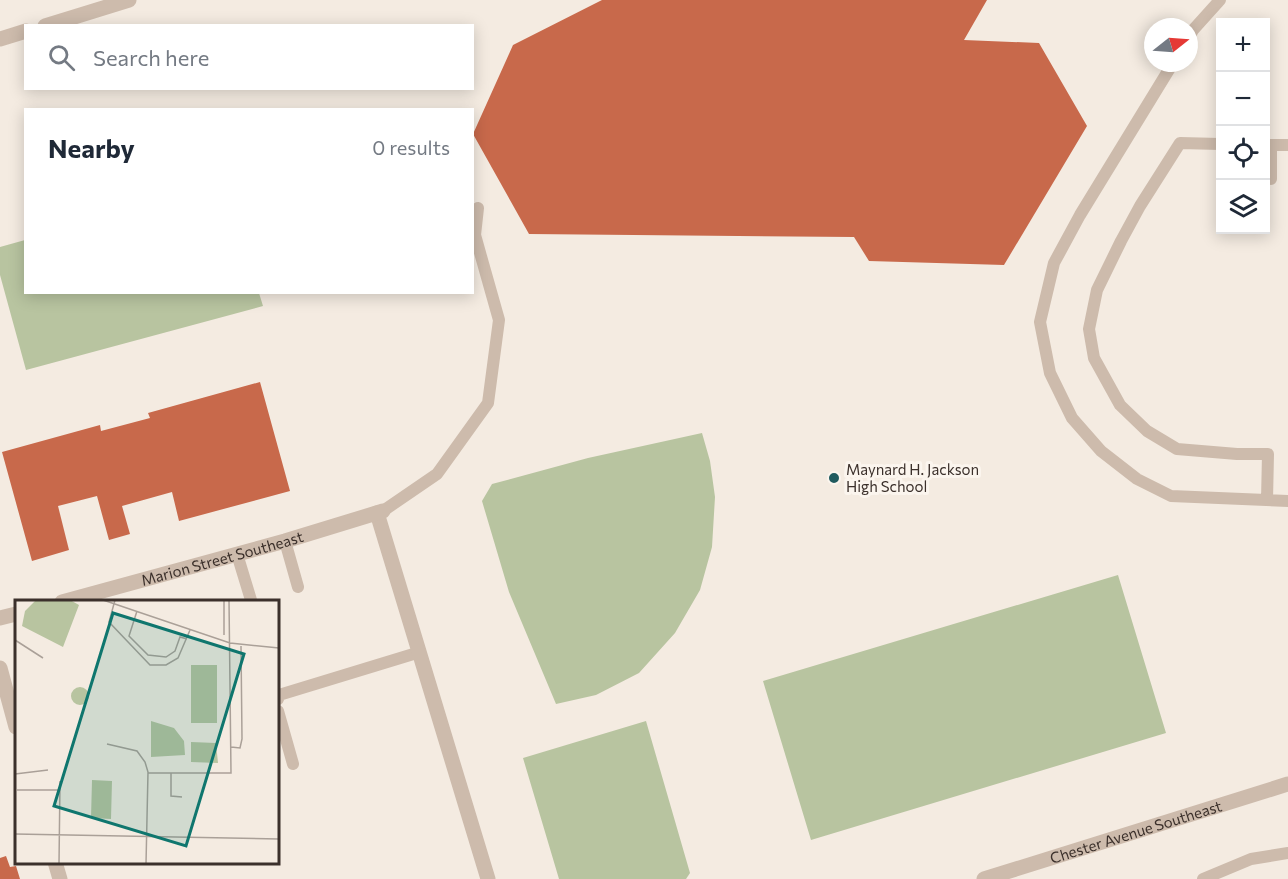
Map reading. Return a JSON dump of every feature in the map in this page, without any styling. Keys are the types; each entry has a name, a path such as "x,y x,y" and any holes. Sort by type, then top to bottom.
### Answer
{"street":[{"path":"51,24 111,3 129,0"},
{"path":"0,39 24,32"},
{"path":"380,512 488,879"},
{"name":"Marion Street Southeast","path":"69,600 285,541 380,512"},
{"path":"0,618 15,614"},
{"path":"0,668 15,723"},
{"name":"Chester Avenue Southeast","path":"984,879 1288,784"},
{"path":"56,864 60,879"}],"lane":[{"path":"1198,24 1220,0"},
{"path":"1167,72 1080,215 1054,263 1040,322 1050,373 1071,418 1101,451 1137,479 1171,496 1288,501"},
{"path":"1216,144 1180,143 1136,215 1097,290 1089,329 1094,358 1120,405 1147,431 1177,449 1268,454 1268,500"},
{"path":"1270,145 1288,145"},
{"path":"1270,168 1271,179"},
{"path":"380,512 436,474 488,403 499,320 475,235 478,208"},
{"path":"285,541 298,587"},
{"path":"237,554 251,600"},
{"path":"279,695 420,652"},
{"path":"279,715 293,764"},
{"path":"1203,879 1251,859 1288,853"}],"green space":[{"path":"24,240 24,294 259,294 263,306 26,370 0,275 0,247"},
{"path":"702,433 710,461 715,497 712,547 700,590 675,633 639,673 596,695 556,704 509,592 482,501 492,484 588,458"},
{"path":"1118,575 1166,733 811,840 763,681"},
{"path":"646,721 690,873 686,879 559,879 523,758"}],"building":[{"path":"602,0 987,0 964,40 1039,43 1087,126 1004,265 869,261 854,237 529,234 474,136 513,45"},
{"path":"260,382 290,491 179,521 172,492 122,506 130,534 109,540 97,496 58,506 69,550 32,561 2,452 100,425 101,431 150,418 148,413"},
{"path":"6,856 10,867 16,866 20,879 0,879 0,858"}],"place":[{"name":"Maynard H. Jackson High School","path":"834,478"}]}
